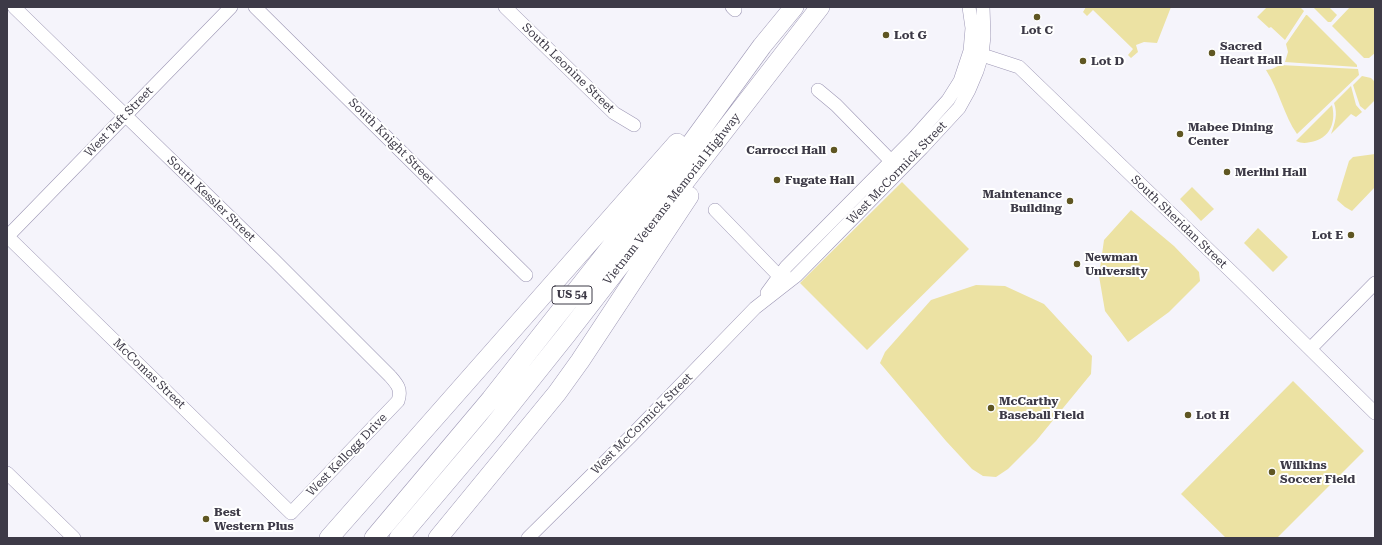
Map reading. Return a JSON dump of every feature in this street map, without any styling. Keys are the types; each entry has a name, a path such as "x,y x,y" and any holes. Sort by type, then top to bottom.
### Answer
{"highway":[{"name":"Vietnam Veterans Memorial Highway","path":"374,538 445,455 539,338 674,167 762,46 794,7"},
{"name":"Vietnam Veterans Memorial Highway","path":"400,538 568,334 820,7"},
{"path":"329,538 762,46"},
{"path":"438,538 557,393 580,361 699,180 723,133"}],"street":[{"name":"South Kessler Street","path":"14,7 274,260 390,376 399,387 400,396"},
{"name":"West Taft Street","path":"7,237 231,7"},
{"name":"South Knight Street","path":"255,7 526,275"},
{"name":"South Leonine Street","path":"506,7 614,113 634,125"},
{"name":"West McCormick Street","path":"755,308 796,276 958,108 978,71 969,7"},
{"name":"West McCormick Street","path":"528,538 631,436 755,308 786,267 934,117 948,100 960,81 984,36 983,7"},
{"name":"South Sheridan Street","path":"976,53 1019,67 1375,413"},
{"path":"818,90 836,105 891,161"},
{"path":"715,210 779,276"},
{"name":"McComas Street","path":"7,237 290,513"},
{"path":"1310,349 1375,283"},
{"name":"West Kellogg Drive","path":"290,513 395,405 400,396"},
{"path":"7,472 74,538"}],"shaded area":[{"path":"1086,7 1171,7 1157,43 1144,42 1136,45 1138,52 1131,58 1128,55 1133,49 1093,10 1087,16 1083,12"},
{"path":"1267,7 1300,7 1304,11 1285,40 1257,17"},
{"path":"1313,7 1329,7 1337,15 1331,22 1328,22"},
{"path":"1350,7 1375,7 1375,53 1369,58 1364,58 1332,26"},
{"path":"1306,15 1357,65 1357,67 1285,62 1288,52 1286,44"},
{"path":"1280,65 1358,69 1359,75 1297,134 1288,119 1271,78 1266,70"},
{"path":"1362,76 1371,78 1375,82 1375,100 1365,110 1360,106 1353,85"},
{"path":"1351,86 1356,105 1362,112 1356,117 1351,114 1331,134 1336,118 1334,103"},
{"path":"1332,105 1333,122 1325,136 1310,142 1303,143 1296,141"},
{"path":"1375,154 1375,187 1352,211 1337,200 1349,161 1353,157"},
{"path":"902,182 969,249 867,350 800,283"},
{"path":"1192,187 1214,209 1201,221 1180,199"},
{"path":"1131,210 1174,246 1199,272 1200,281 1169,312 1128,342 1105,311 1099,276 1104,240"},
{"path":"1258,228 1288,257 1273,272 1244,243"},
{"name":"McCarthy Baseball Field","path":"976,285 1005,286 1044,304 1092,356 1091,374 1036,441 1008,469 996,477 983,476 972,469 946,441 880,363 885,352 931,300"},
{"name":"Wilkins Soccer Field","path":"1293,381 1364,451 1277,538 1226,538 1181,494"}],"place":[{"name":"Lot C","path":"1037,17"},
{"name":"Lot G","path":"886,35"},
{"name":"Sacred Heart Hall","path":"1212,53"},
{"name":"Lot D","path":"1083,61"},
{"name":"Mabee Dining Center","path":"1180,134"},
{"name":"Carrocci Hall","path":"834,150"},
{"name":"Merlini Hall","path":"1227,172"},
{"name":"Fugate Hall","path":"777,180"},
{"name":"Maintenance Building","path":"1070,201"},
{"name":"Lot E","path":"1351,235"},
{"name":"Newman University","path":"1077,264"},
{"name":"McCarthy Baseball Field","path":"991,408"},
{"name":"Lot H","path":"1188,415"},
{"name":"Wilkins Soccer Field","path":"1272,472"},
{"name":"Best Western Plus","path":"206,519"}]}
